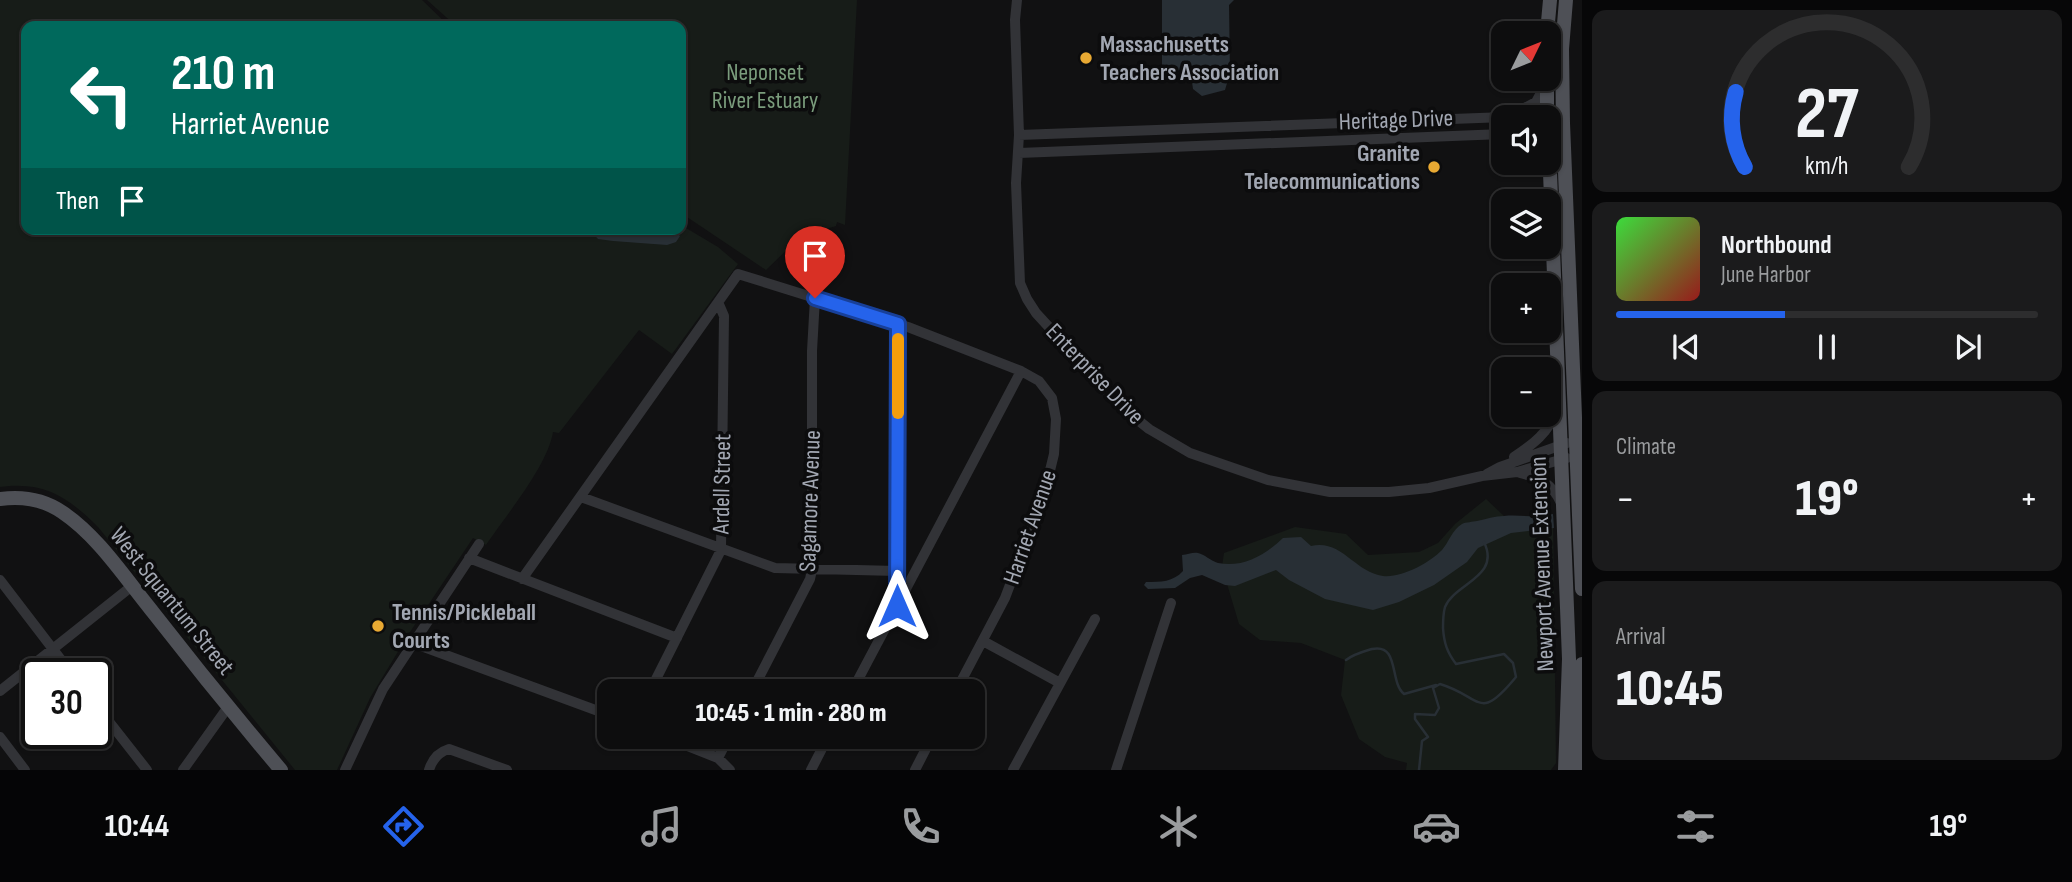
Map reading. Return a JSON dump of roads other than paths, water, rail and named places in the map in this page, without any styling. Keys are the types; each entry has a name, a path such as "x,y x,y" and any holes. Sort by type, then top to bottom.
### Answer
{"main road":[{"path":"1548,21 1550,0"},
{"name":"Newport Avenue Extension","path":"1561,120 1566,0"},
{"name":"Newport Avenue Extension","path":"1550,175 1557,357"},
{"name":"Newport Avenue Extension","path":"1559,175 1582,589"},
{"name":"Newport Avenue Extension","path":"1560,427 1569,660 1564,766"},
{"name":"West Squantum Street","path":"2,499 37,500 62,512 86,532 281,770"},
{"name":"Newport Avenue Extension","path":"1576,770 1582,664"}],"street":[{"name":"Enterprise Drive","path":"1011,0 1015,20"},
{"name":"Enterprise Drive","path":"1017,0 1015,20 1019,153 1016,183 1020,283 1023,293 1036,313 1110,395 1149,429 1190,453 1227,467 1278,482 1330,492 1417,489 1460,482 1482,476 1517,472 1561,452"},
{"name":"Heritage Drive","path":"1019,135 1491,117"},
{"name":"Heritage Drive","path":"1019,153 1491,134"},
{"name":"Harriet Avenue","path":"718,302 738,274 898,324 1021,371 1039,382 1052,398 1056,419 1054,454 1044,495 1005,598 962,679"},
{"name":"Sagamore Avenue","path":"758,679 810,579 812,570 812,351 815,298"},
{"path":"522,579 718,302"},
{"name":"Ardell Street","path":"656,679 721,550 724,316 718,302"},
{"path":"897,606 898,324"},
{"path":"858,679 1021,371"},
{"name":"Enterprise Drive","path":"1482,476 1500,467 1549,427"},
{"name":"Enterprise Drive","path":"1500,467 1576,449"},
{"name":"Enterprise Drive","path":"1517,472 1547,482 1555,490 1563,507"},
{"path":"581,497 775,568 897,571"},
{"path":"345,770 383,690 479,544"},
{"path":"469,558 677,638"},
{"path":"0,580 60,658"},
{"path":"0,691 132,586"},
{"path":"1116,770 1171,603"},
{"path":"1013,770 1095,619"},
{"path":"983,641 1060,684"},
{"path":"413,643 597,711"},
{"path":"183,770 228,707"},
{"path":"112,725 147,770"},
{"path":"0,737 25,770"},
{"path":"429,770 435,758 442,751 449,749 507,770"},
{"path":"695,749 718,758 730,770"},
{"path":"718,758 723,749"},
{"path":"811,770 822,749"},
{"path":"915,770 926,749"}],"waterway":[{"path":"1419,770 1422,741 1428,737 1415,719 1415,714 1435,715 1439,708 1433,688 1440,684 1480,703 1487,703 1504,691 1516,677 1513,663 1504,654 1456,664 1445,643 1445,607 1450,599 1482,572 1488,554 1484,542"},
{"path":"1346,660 1361,652 1381,649 1390,657 1399,688 1404,694 1436,685"}],"place":[{"name":"Massachusetts Teachers Association","path":"1086,58"},
{"name":"Granite Telecommunications","path":"1434,167"},
{"name":"Tennis/Pickleball Courts","path":"378,626"}],"park label":[{"name":"Neponset River Estuary","path":"765,86"}]}
